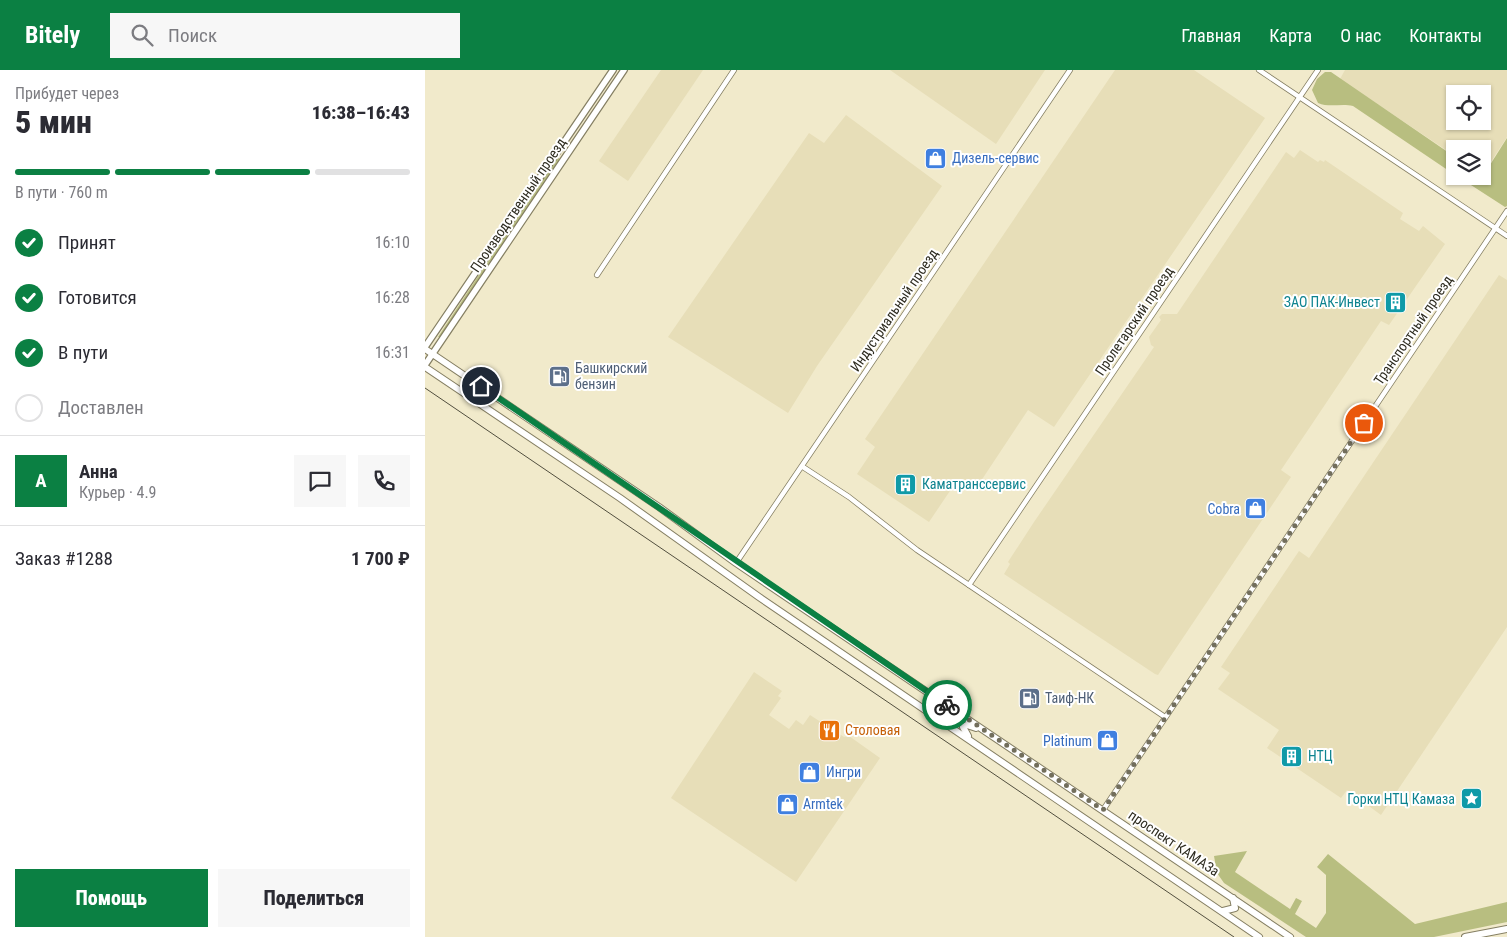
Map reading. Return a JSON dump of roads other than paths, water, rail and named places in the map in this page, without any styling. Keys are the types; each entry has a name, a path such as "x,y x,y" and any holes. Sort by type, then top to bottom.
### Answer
{"main road":[{"name":"проспект КАМАЗа","path":"425,348 629,486 736,563 1290,937"},
{"path":"425,366 620,498 759,597 1259,937"},
{"path":"620,498 631,496 629,486"},
{"path":"646,516 641,511 643,505 659,507"},
{"path":"974,744 963,731 963,727 967,725 985,731"},
{"path":"1223,911 1235,908 1232,897"},
{"path":"1465,937 1507,928"}],"street":[{"name":"Производственный проезд","path":"425,348 613,70"},
{"name":"Производственный проезд","path":"425,366 624,70"},
{"path":"597,275 734,70"},
{"name":"Индустриальный проезд","path":"736,563 803,467 1070,70"},
{"path":"1259,70 1507,236"},
{"name":"Пролетарский проезд","path":"969,585 1318,70"},
{"path":"570,133 578,138"},
{"name":"Транспортный проезд","path":"1103,810 1507,212"},
{"path":"803,467 849,497 917,550 1165,717"}],"tram line":[{"path":"425,388 1234,937"}],"place":[{"name":"Дизель-сервис","path":"936,158"},
{"name":"ЗАО ПАК-Инвест","path":"1396,302"},
{"name":"Башкирский бензин","path":"559,376"},
{"name":"Каматранссервис","path":"906,484"},
{"name":"Cobra","path":"1256,509"},
{"name":"Таиф-НК","path":"1029,698"},
{"name":"Столовая","path":"829,730"},
{"name":"Platinum","path":"1108,741"},
{"name":"НТЦ","path":"1292,756"},
{"name":"Ингри","path":"810,772"},
{"name":"Горки НТЦ Камаза","path":"1471,799"},
{"name":"Armtek","path":"787,804"}]}
